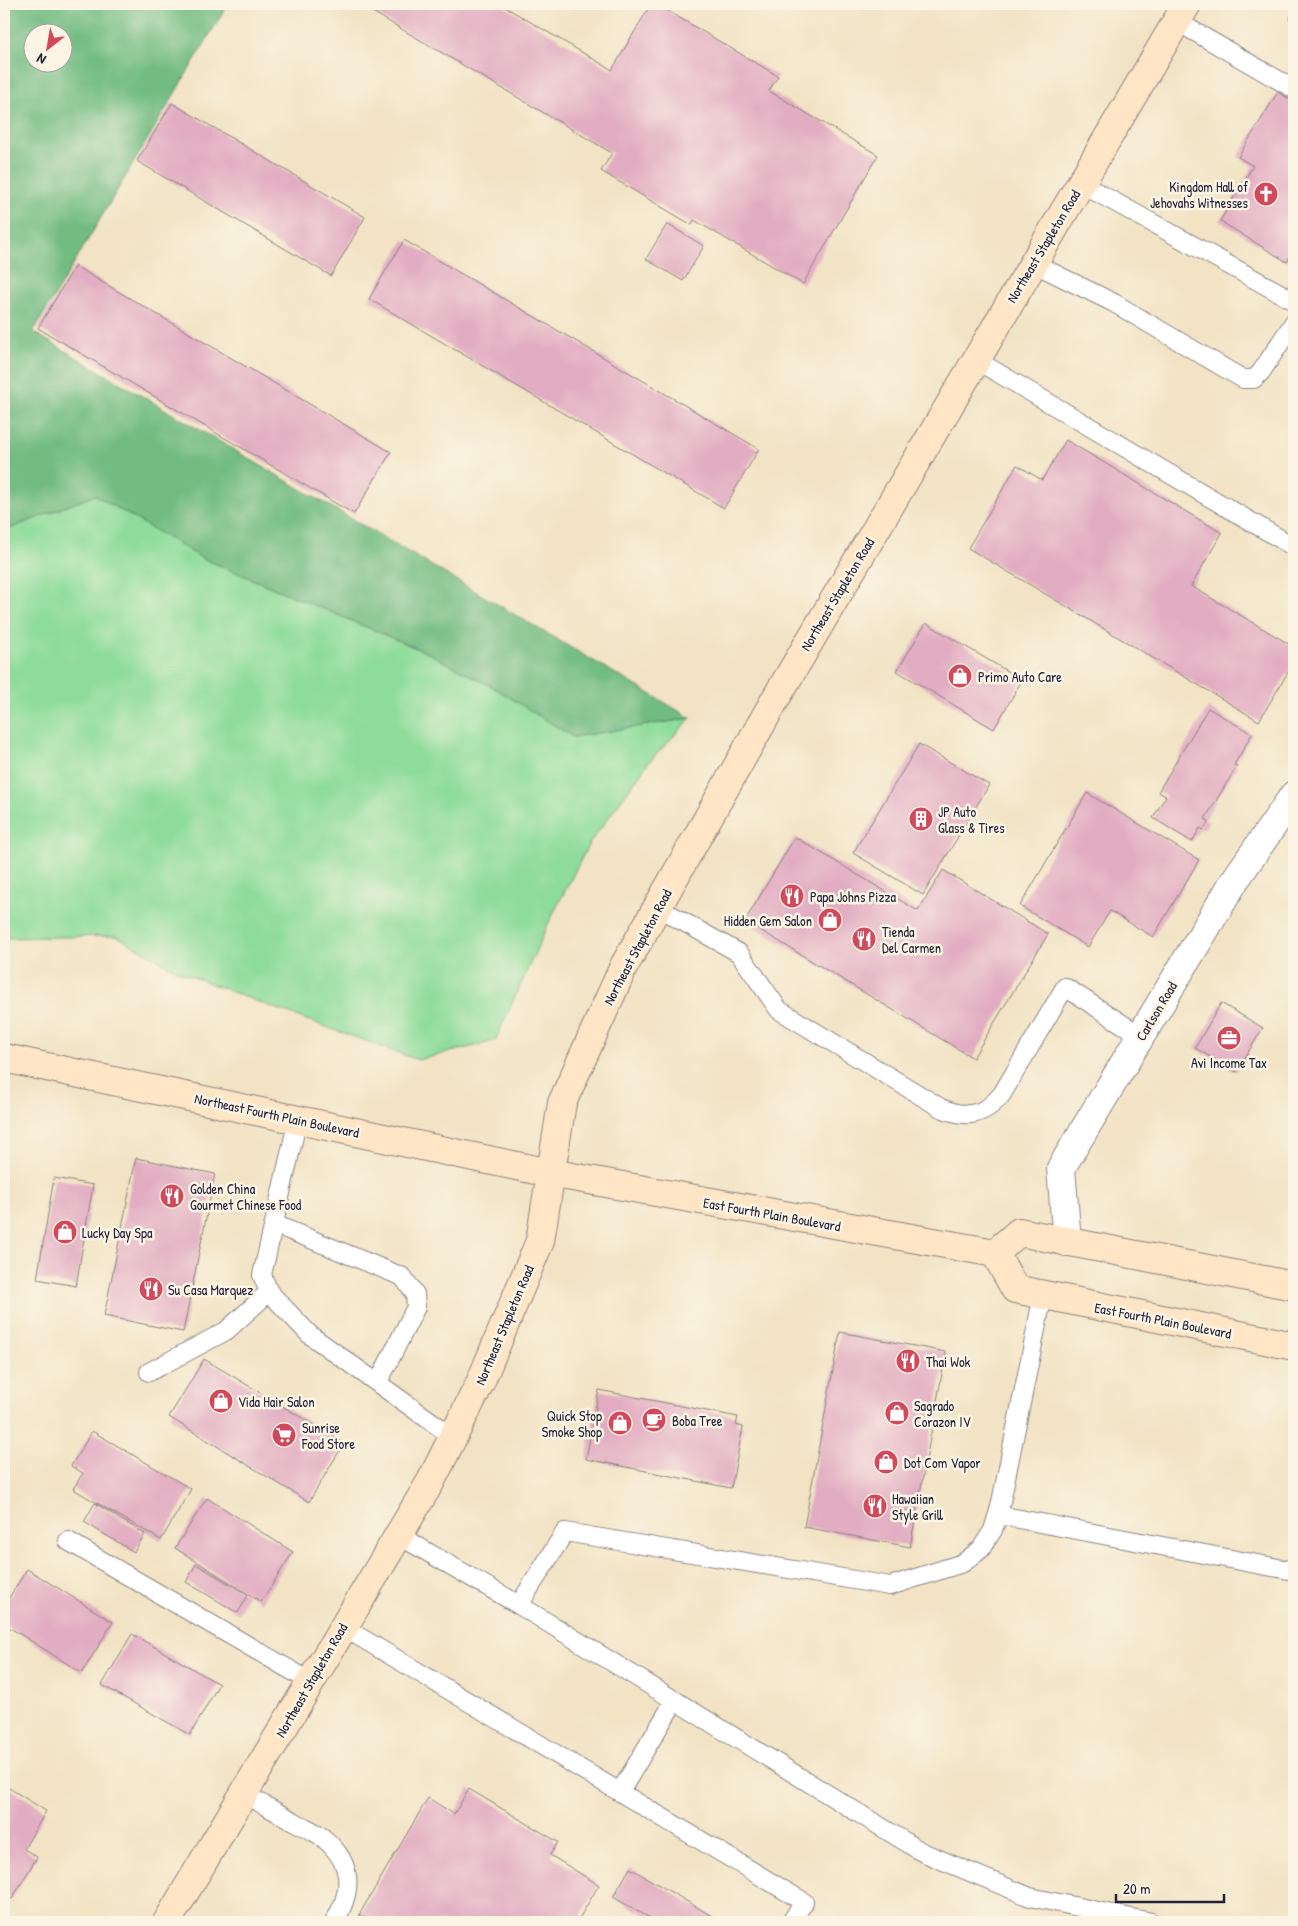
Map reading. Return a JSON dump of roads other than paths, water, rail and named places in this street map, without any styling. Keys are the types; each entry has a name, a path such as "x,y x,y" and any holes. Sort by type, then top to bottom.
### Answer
{"street":[{"name":"Northeast Stapleton Road","path":"167,1922 431,1481 480,1383 540,1241 562,1103 624,966 776,698 1182,12"},
{"name":"Carlson Road","path":"1067,1242 1061,1168 1236,880 1294,795"},
{"name":"Northeast Fourth Plain Boulevard","path":"4,1058 550,1173"},
{"name":"East Fourth Plain Boulevard","path":"550,1173 994,1253 1015,1290 1294,1346"},
{"path":"994,1253 1019,1232 1294,1286"}],"lane":[{"path":"1182,12 1294,89"},
{"path":"1080,183 1294,301"},
{"path":"1033,263 1114,303 1243,379 1254,380 1294,322"},
{"path":"976,360 1294,547"},
{"path":"657,908 739,953 779,1010 954,1114 968,1115 981,1112 993,1105 1002,1094 1065,987 1141,1036"},
{"path":"298,1119 262,1275 269,1292 310,1335 453,1437"},
{"path":"274,1224 404,1277 415,1294 416,1307 378,1383"},
{"path":"149,1372 226,1331 269,1292"},
{"path":"519,1605 565,1532 890,1586 963,1563 981,1549 994,1530 1042,1295"},
{"path":"998,1515 1294,1571"},
{"path":"398,1535 519,1605 922,1852 1030,1897 1151,1922"},
{"path":"68,1541 311,1682"},
{"path":"343,1627 804,1902 791,1922"},
{"path":"620,1792 675,1700"},
{"path":"244,1794 321,1837 339,1853 347,1871 348,1888 339,1914 334,1922"}],"place":[{"name":"Kingdom Hall of Jehovahs Witnesses","path":"1266,194"},
{"name":"Primo Auto Care","path":"960,676"},
{"name":"JP Auto Glass & Tires","path":"921,819"},
{"name":"Papa Johns Pizza","path":"792,896"},
{"name":"Hidden Gem Salon","path":"830,920"},
{"name":"Tienda Del Carmen","path":"864,939"},
{"name":"Avi Income Tax","path":"1229,1038"},
{"name":"Golden China Gourmet Chinese Food","path":"172,1196"},
{"name":"Lucky Day Spa","path":"65,1232"},
{"name":"Su Casa Marquez","path":"151,1289"},
{"name":"Thai Wok","path":"908,1361"},
{"name":"Vida Hair Salon","path":"221,1401"},
{"name":"Sagrado Corazon IV","path":"897,1413"},
{"name":"Boba Tree","path":"654,1420"},
{"name":"Quick Stop Smoke Shop","path":"620,1423"},
{"name":"Sunrise Food Store","path":"284,1435"},
{"name":"Dot Com Vapor","path":"886,1462"},
{"name":"Hawaiian Style Grill","path":"875,1506"}]}
